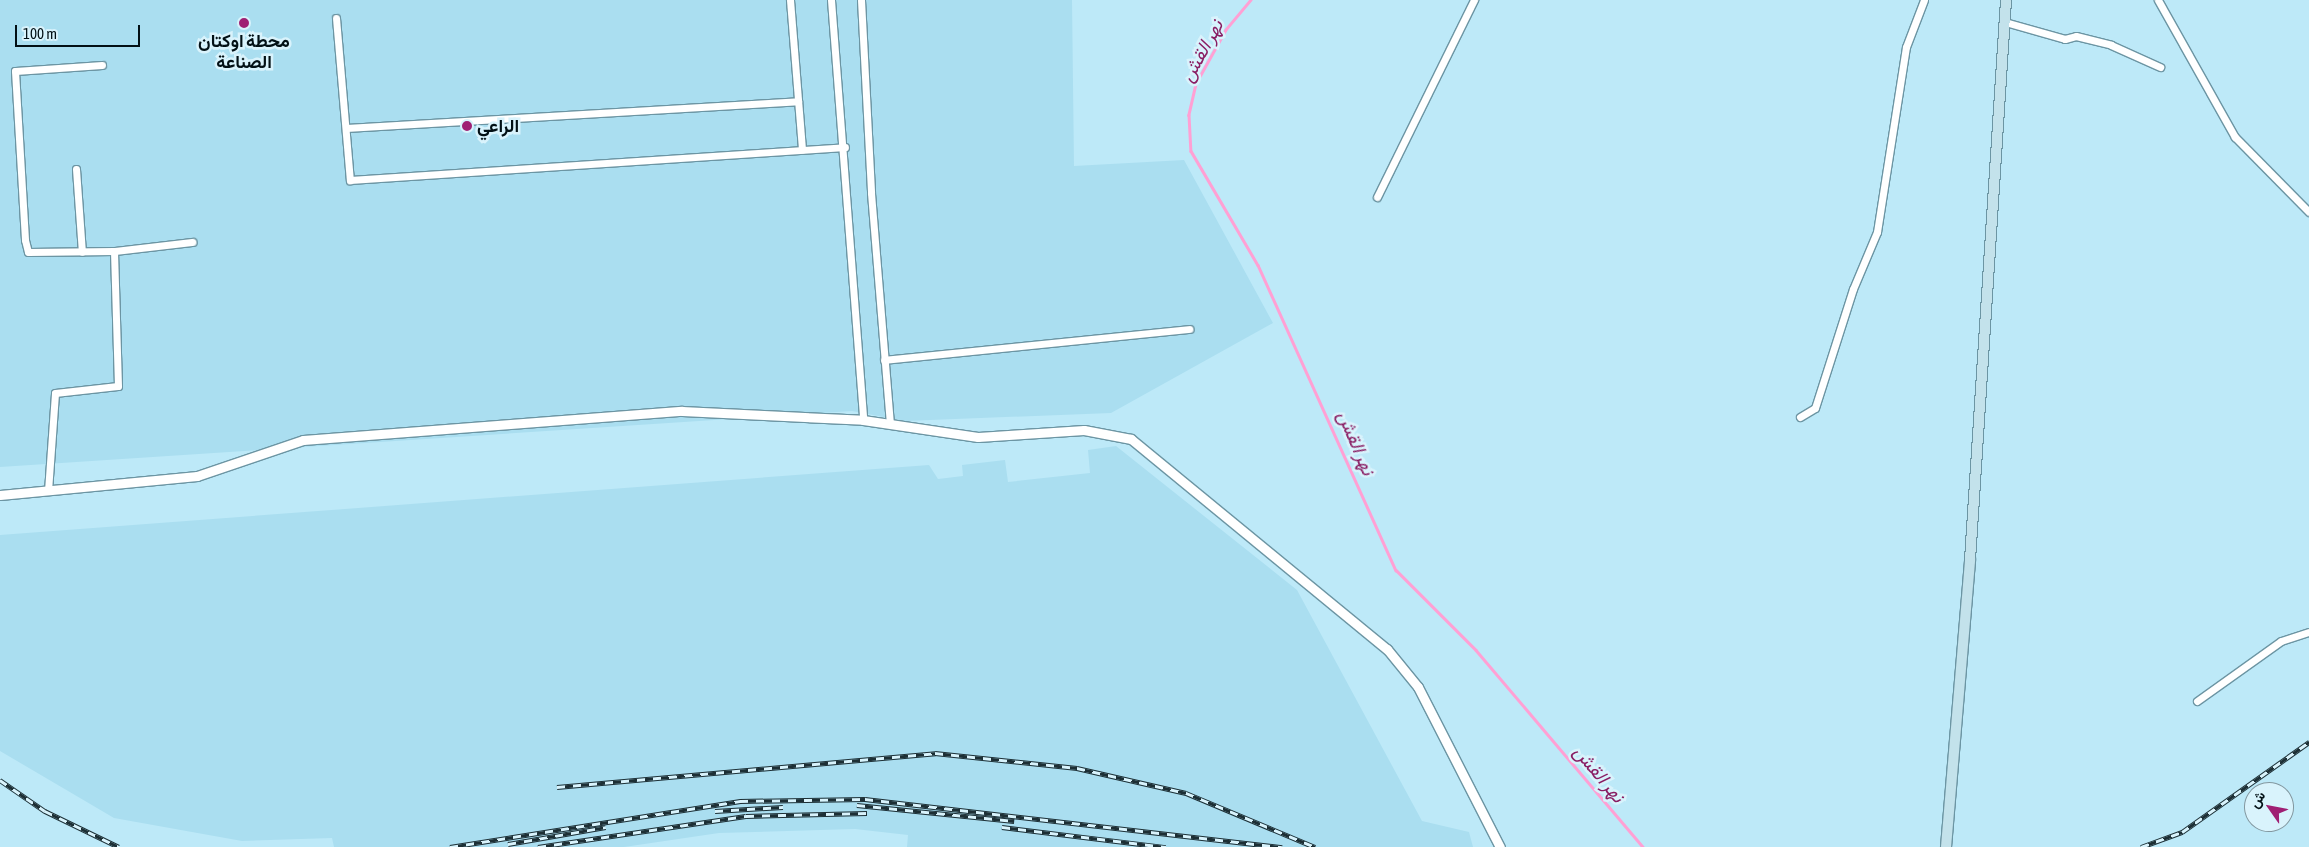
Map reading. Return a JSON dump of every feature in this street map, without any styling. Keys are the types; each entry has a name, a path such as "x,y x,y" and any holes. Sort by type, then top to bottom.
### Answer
{"main road":[{"path":"1946,847 1970,560 2006,0"}],"street":[{"path":"790,0 802,150"},
{"path":"831,0 845,147 863,420"},
{"path":"862,0 884,360 890,423"},
{"path":"1377,196 1474,0"},
{"path":"1800,417 1815,408 1853,289 1877,232 1906,47 1924,0"},
{"path":"2158,0 2235,137 2309,212"},
{"path":"336,18 350,180 845,147"},
{"path":"2005,22 2064,39 2076,36 2111,45 2160,67"},
{"path":"102,65 15,71 28,252 114,251 192,242"},
{"path":"346,128 798,101"},
{"path":"76,169 82,252"},
{"path":"48,491 55,394 118,386 114,251"},
{"path":"884,360 1189,329"},
{"path":"0,495 197,476 303,440 682,411 863,420 978,437 1084,430 1131,439 1387,649 1418,687 1500,847"},
{"path":"2197,701 2281,641 2309,632"}],"shaded area":[{"path":"0,0 1072,0 1074,166 1184,160 1273,323 1111,413 905,421 852,411 0,467"},
{"path":"1116,446 1297,590 1422,821 1469,832 1473,847 907,847 908,835 855,829 719,833 624,847 334,847 332,838 242,841 114,818 0,751 0,535 929,465 938,479 963,476 962,465 1005,460 1008,482 1090,473 1088,450"}],"waterway":[{"name":"نهر القش","path":"1251,0 1226,30 1196,84 1189,115 1191,151 1258,265 1396,570 1476,650 1643,847"}],"railway":[{"path":"2141,847 2182,832 2309,742"},
{"path":"557,787 935,753 1077,768 1186,793 1315,847"},
{"path":"0,780 45,811 119,847"},
{"path":"450,847 740,801 865,799 1282,847"},
{"path":"857,805 1014,821"},
{"path":"715,811 783,807"},
{"path":"538,847 746,816 867,813"},
{"path":"508,844 606,827"},
{"path":"1002,827 1166,847"}],"place":[{"name":"محطة اوكتان الصناعة","path":"244,23"},
{"name":"الراعي","path":"467,126"}]}
